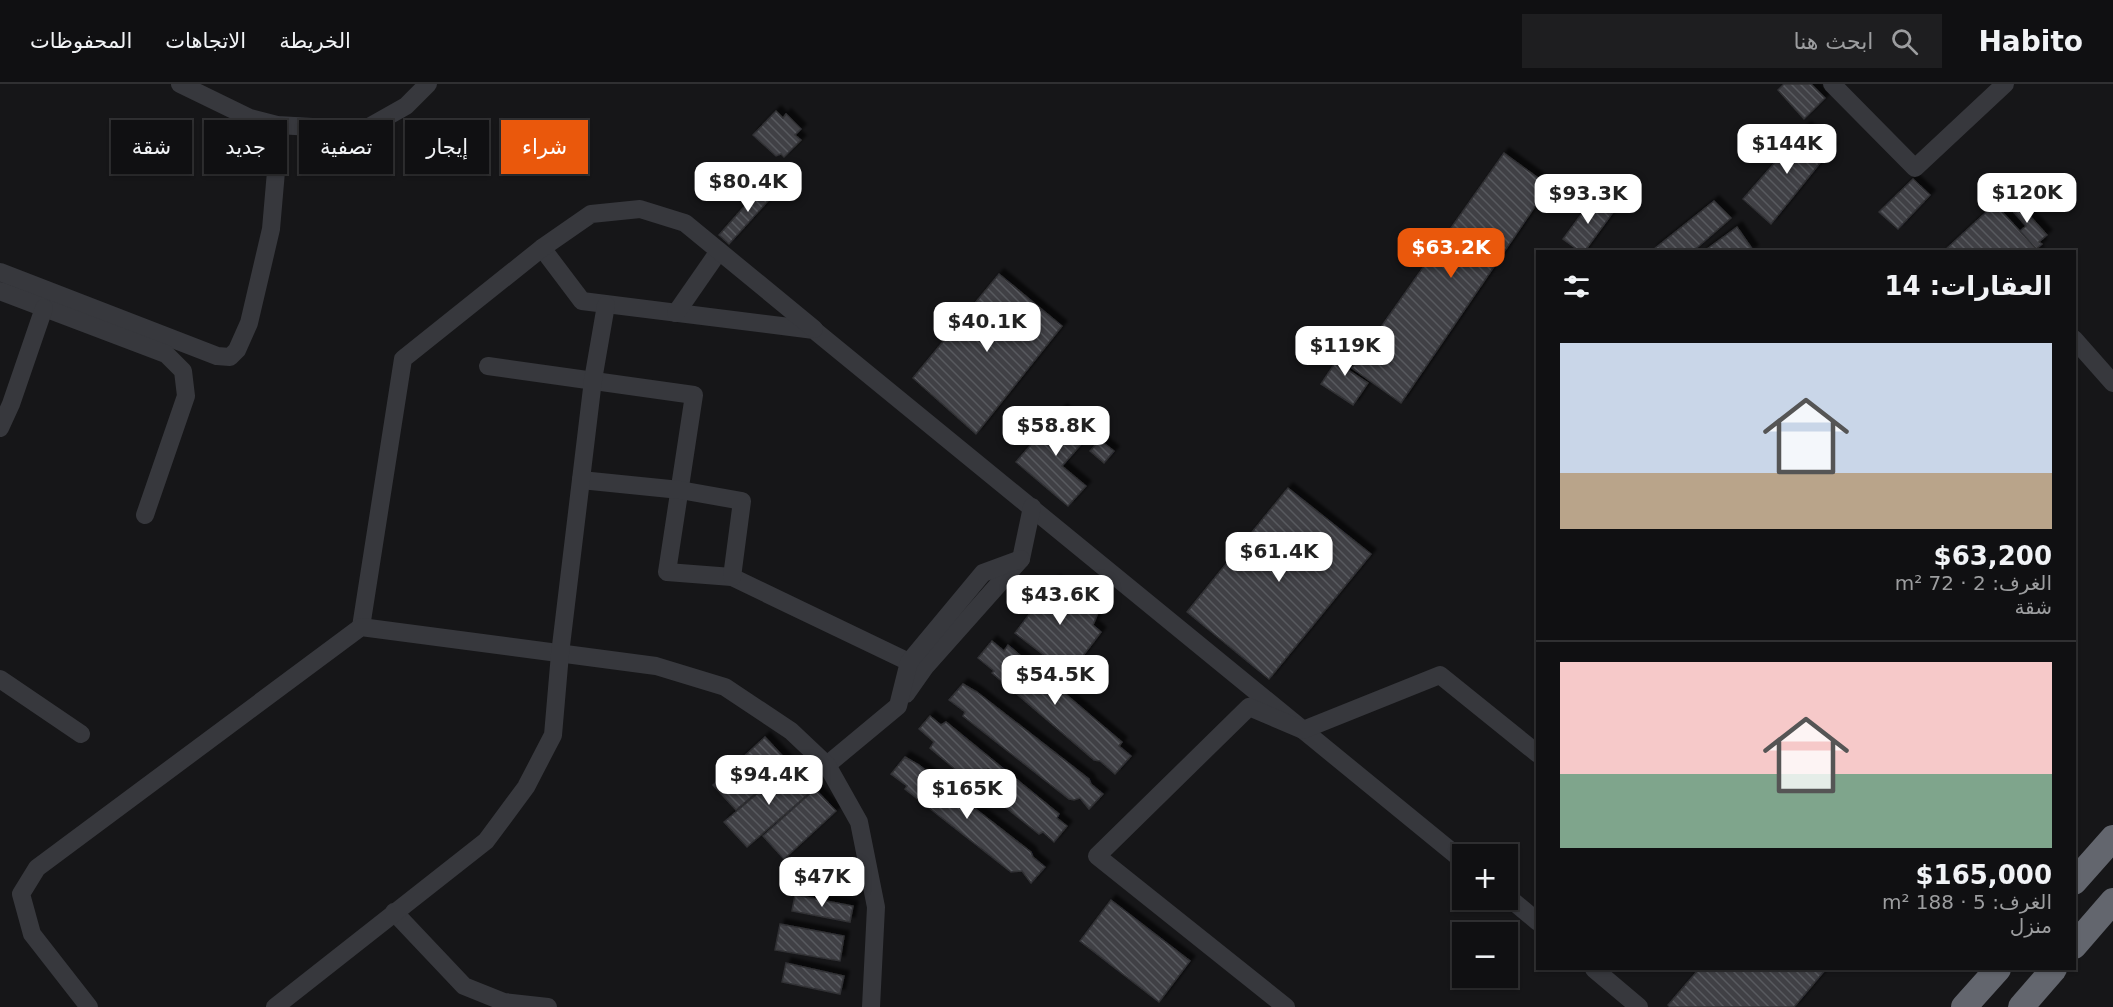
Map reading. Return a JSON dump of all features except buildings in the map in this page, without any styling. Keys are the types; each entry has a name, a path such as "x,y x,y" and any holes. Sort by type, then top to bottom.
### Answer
{"highway":[{"path":"2076,880 2113,838"},
{"path":"2076,944 2113,902"},
{"path":"1965,1007 1997,970"},
{"path":"2021,1007 2053,970"}],"street":[{"path":"180,84 258,120"},
{"path":"287,126 368,128 406,106 428,84"},
{"path":"1832,84 1915,168 2005,84"},
{"path":"0,272 217,356 230,357 237,350 249,323 271,229 276,174"},
{"path":"361,627 404,359 543,248 591,214 640,208 685,223 1452,852"},
{"path":"543,248 582,301 814,330"},
{"path":"676,313 719,251"},
{"path":"0,291 166,354 183,371 186,396 145,515"},
{"path":"275,1007 486,841 526,787 554,735 560,654 593,380 606,305"},
{"path":"0,428 11,404 44,308"},
{"path":"2076,341 2113,383"},
{"path":"488,366 694,395 667,572 732,577 909,662"},
{"path":"581,480 680,490 742,501 732,577"},
{"path":"827,765 898,706 925,667 1021,559 1032,507"},
{"path":"898,706 909,662 983,573 1021,559"},
{"path":"89,1007 32,934 21,894 36,868 361,627 656,666 725,687 791,731 827,765 859,822 876,906 871,1007"},
{"path":"1286,1007 1097,856 1249,707 1303,730 1440,675 1536,752"},
{"path":"0,678 81,734"},
{"path":"1518,905 1536,920"},
{"path":"394,912 464,986 504,1002 549,1007"},
{"path":"1595,970 1640,1007"}]}
